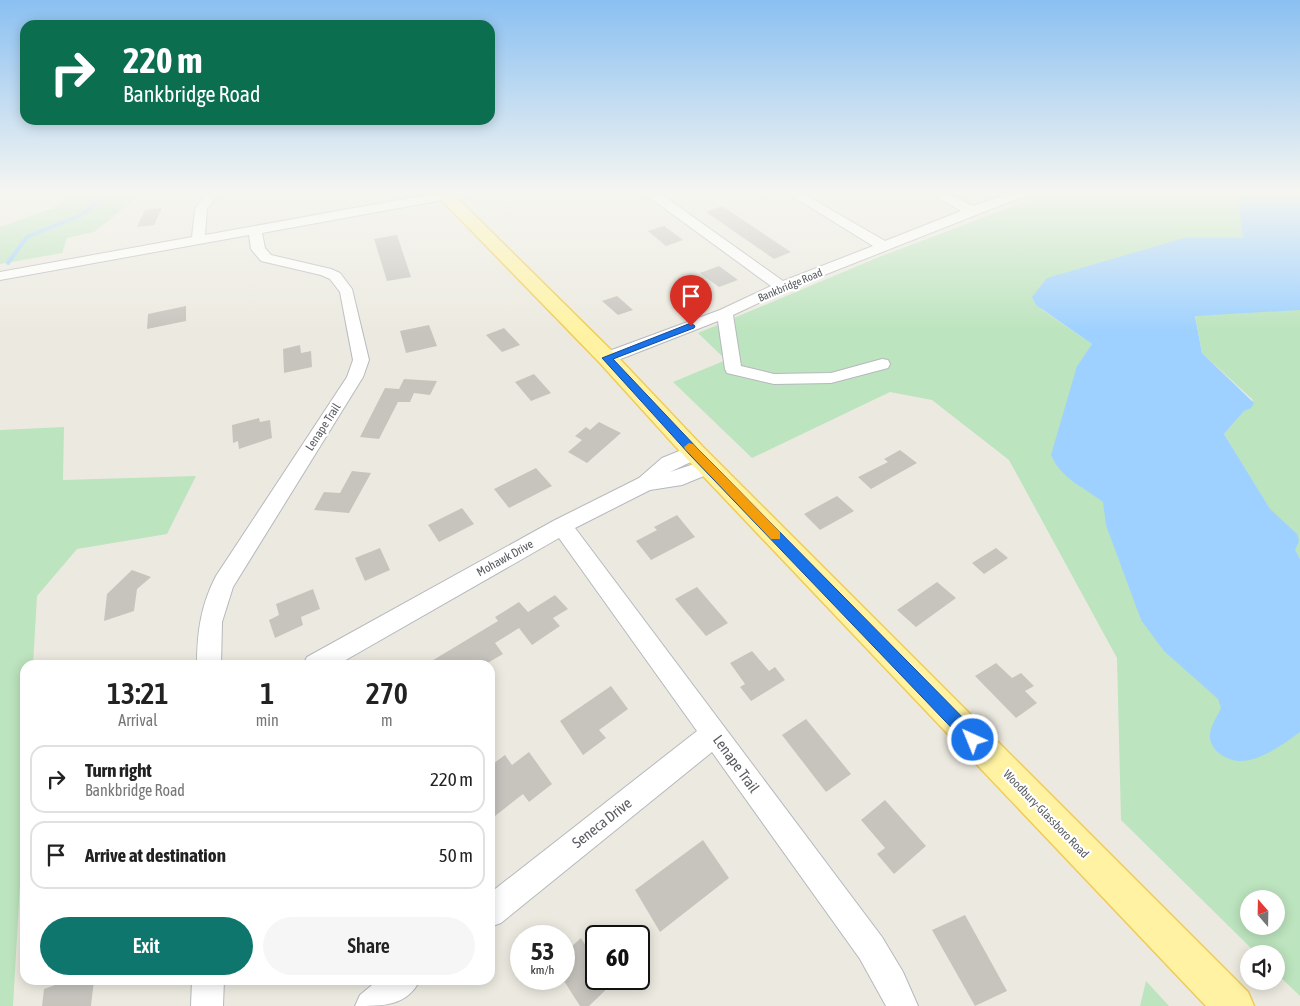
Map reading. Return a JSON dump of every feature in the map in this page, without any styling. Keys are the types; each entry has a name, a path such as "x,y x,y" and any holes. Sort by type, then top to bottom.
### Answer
{"main road":[{"name":"Woodbury-Glassboro Road","path":"487,238 1234,1006"}],"street":[{"path":"0,276 215,238"},
{"name":"Lenape Trail","path":"210,660 209,622 213,604 220,589 360,368 361,360 346,292 341,282 326,272 266,258 258,249 256,238"},
{"path":"713,238 781,287"},
{"path":"870,238 885,247"},
{"name":"Bankbridge Road","path":"606,358 725,314 781,287 907,238"},
{"path":"725,314 733,369 774,379 831,378 882,364"},
{"name":"Mohawk Drive","path":"324,660 562,526 646,483 682,478 701,459"},
{"name":"Lenape Trail","path":"562,526 871,948 892,983 902,1006"},
{"name":"Seneca Drive","path":"495,908 714,734"},
{"path":"207,1006 208,985"},
{"path":"371,1006 398,985"}],"green space":[{"path":"0,238 67,238 62,253 0,264"},
{"path":"930,238 1243,238 1184,238 1041,309 1092,344 1077,366 1103,502 1141,620 1300,700 1300,996 1285,982 1285,945 1248,945 1121,820 1117,658 1009,460 932,400 890,392 752,458 673,382 726,360 698,333 879,257"},
{"path":"1300,309 1300,559 1224,434 1253,400 1202,353 1195,315"},
{"path":"64,427 63,480 196,476 167,534 77,549 37,596 33,660 20,660 20,885 13,1006 0,1006 0,430"},
{"path":"1146,981 1169,1006 1140,1006"}],"water":[{"path":"1184,238 1300,238 1300,310 1195,316 1202,353 1254,403 1251,408 1244,411 1224,434 1270,509 1297,534 1299,541 1295,550 1300,559 1300,732 1265,755 1241,761 1222,756 1213,747 1211,742 1211,729 1221,708 1218,699 1164,651 1141,620 1106,525 1103,502 1067,476 1055,463 1051,455 1077,366 1092,344 1036,305 1032,297 1047,278"}],"building":[{"path":"398,238 411,277 387,281 374,239"},
{"path":"656,238 680,238 683,240 666,246"},
{"path":"744,238 770,238 791,252 774,259"},
{"path":"719,266 738,280 719,287 700,273"},
{"path":"617,296 633,310 618,315 602,301"},
{"path":"186,306 186,321 147,329 148,314"},
{"path":"429,325 437,346 406,353 400,331"},
{"path":"504,328 520,345 502,352 486,335"},
{"path":"300,345 301,353 311,351 312,367 284,373 283,349"},
{"path":"534,374 551,393 531,401 515,382"},
{"path":"404,379 437,381 430,395 414,393 410,402 398,402 379,439 360,437 385,388 399,389"},
{"path":"259,418 260,422 270,420 272,438 239,449 238,441 233,443 232,425"},
{"path":"599,422 621,433 587,463 568,452 582,440 575,436 586,427 590,430"},
{"path":"900,450 917,463 871,489 858,477 888,462 884,459"},
{"path":"536,468 552,486 509,508 494,489"},
{"path":"352,471 371,473 349,513 314,510 324,492 340,493"},
{"path":"837,496 854,511 820,530 804,514"},
{"path":"462,508 474,524 439,542 428,525"},
{"path":"677,515 695,537 651,560 636,541 657,530 654,527"},
{"path":"380,548 390,570 365,581 355,558"},
{"path":"996,548 1008,558 984,574 972,563"},
{"path":"132,570 151,577 137,589 134,611 104,621 107,594"},
{"path":"937,582 956,598 916,627 897,610"},
{"path":"697,587 728,623 706,636 675,599"},
{"path":"313,589 320,609 301,617 303,625 275,638 269,620 279,615 276,604"},
{"path":"555,595 568,609 553,618 560,626 532,645 519,628 495,643 503,654 493,660 433,660 498,621 495,617 519,602 528,612"},
{"path":"752,651 769,671 775,667 785,680 751,701 740,687 745,684 730,663"},
{"path":"996,663 1012,678 1021,673 1034,686 1025,691 1037,703 1016,718 975,676"},
{"path":"611,686 628,709 599,730 606,738 583,755 560,721"},
{"path":"806,719 851,774 826,792 782,735"},
{"path":"529,752 552,784 529,802 523,794 495,816 495,762 505,755 512,765"},
{"path":"885,800 926,846 894,874 877,854 885,848 861,820"},
{"path":"703,840 729,878 660,932 635,890"},
{"path":"965,915 1007,991 975,1006 932,930"},
{"path":"581,938 585,944 585,990 606,990 589,1006 580,1006 570,990 575,990 575,943"},
{"path":"55,985 93,985 91,1006 42,1006 44,989"}],"waterway":[{"path":"8,263 26,238"}],"slow traffic":[{"path":"689,447 775,535"}],"route":[{"path":"691,326 606,358 694,452 973,740"}]}
